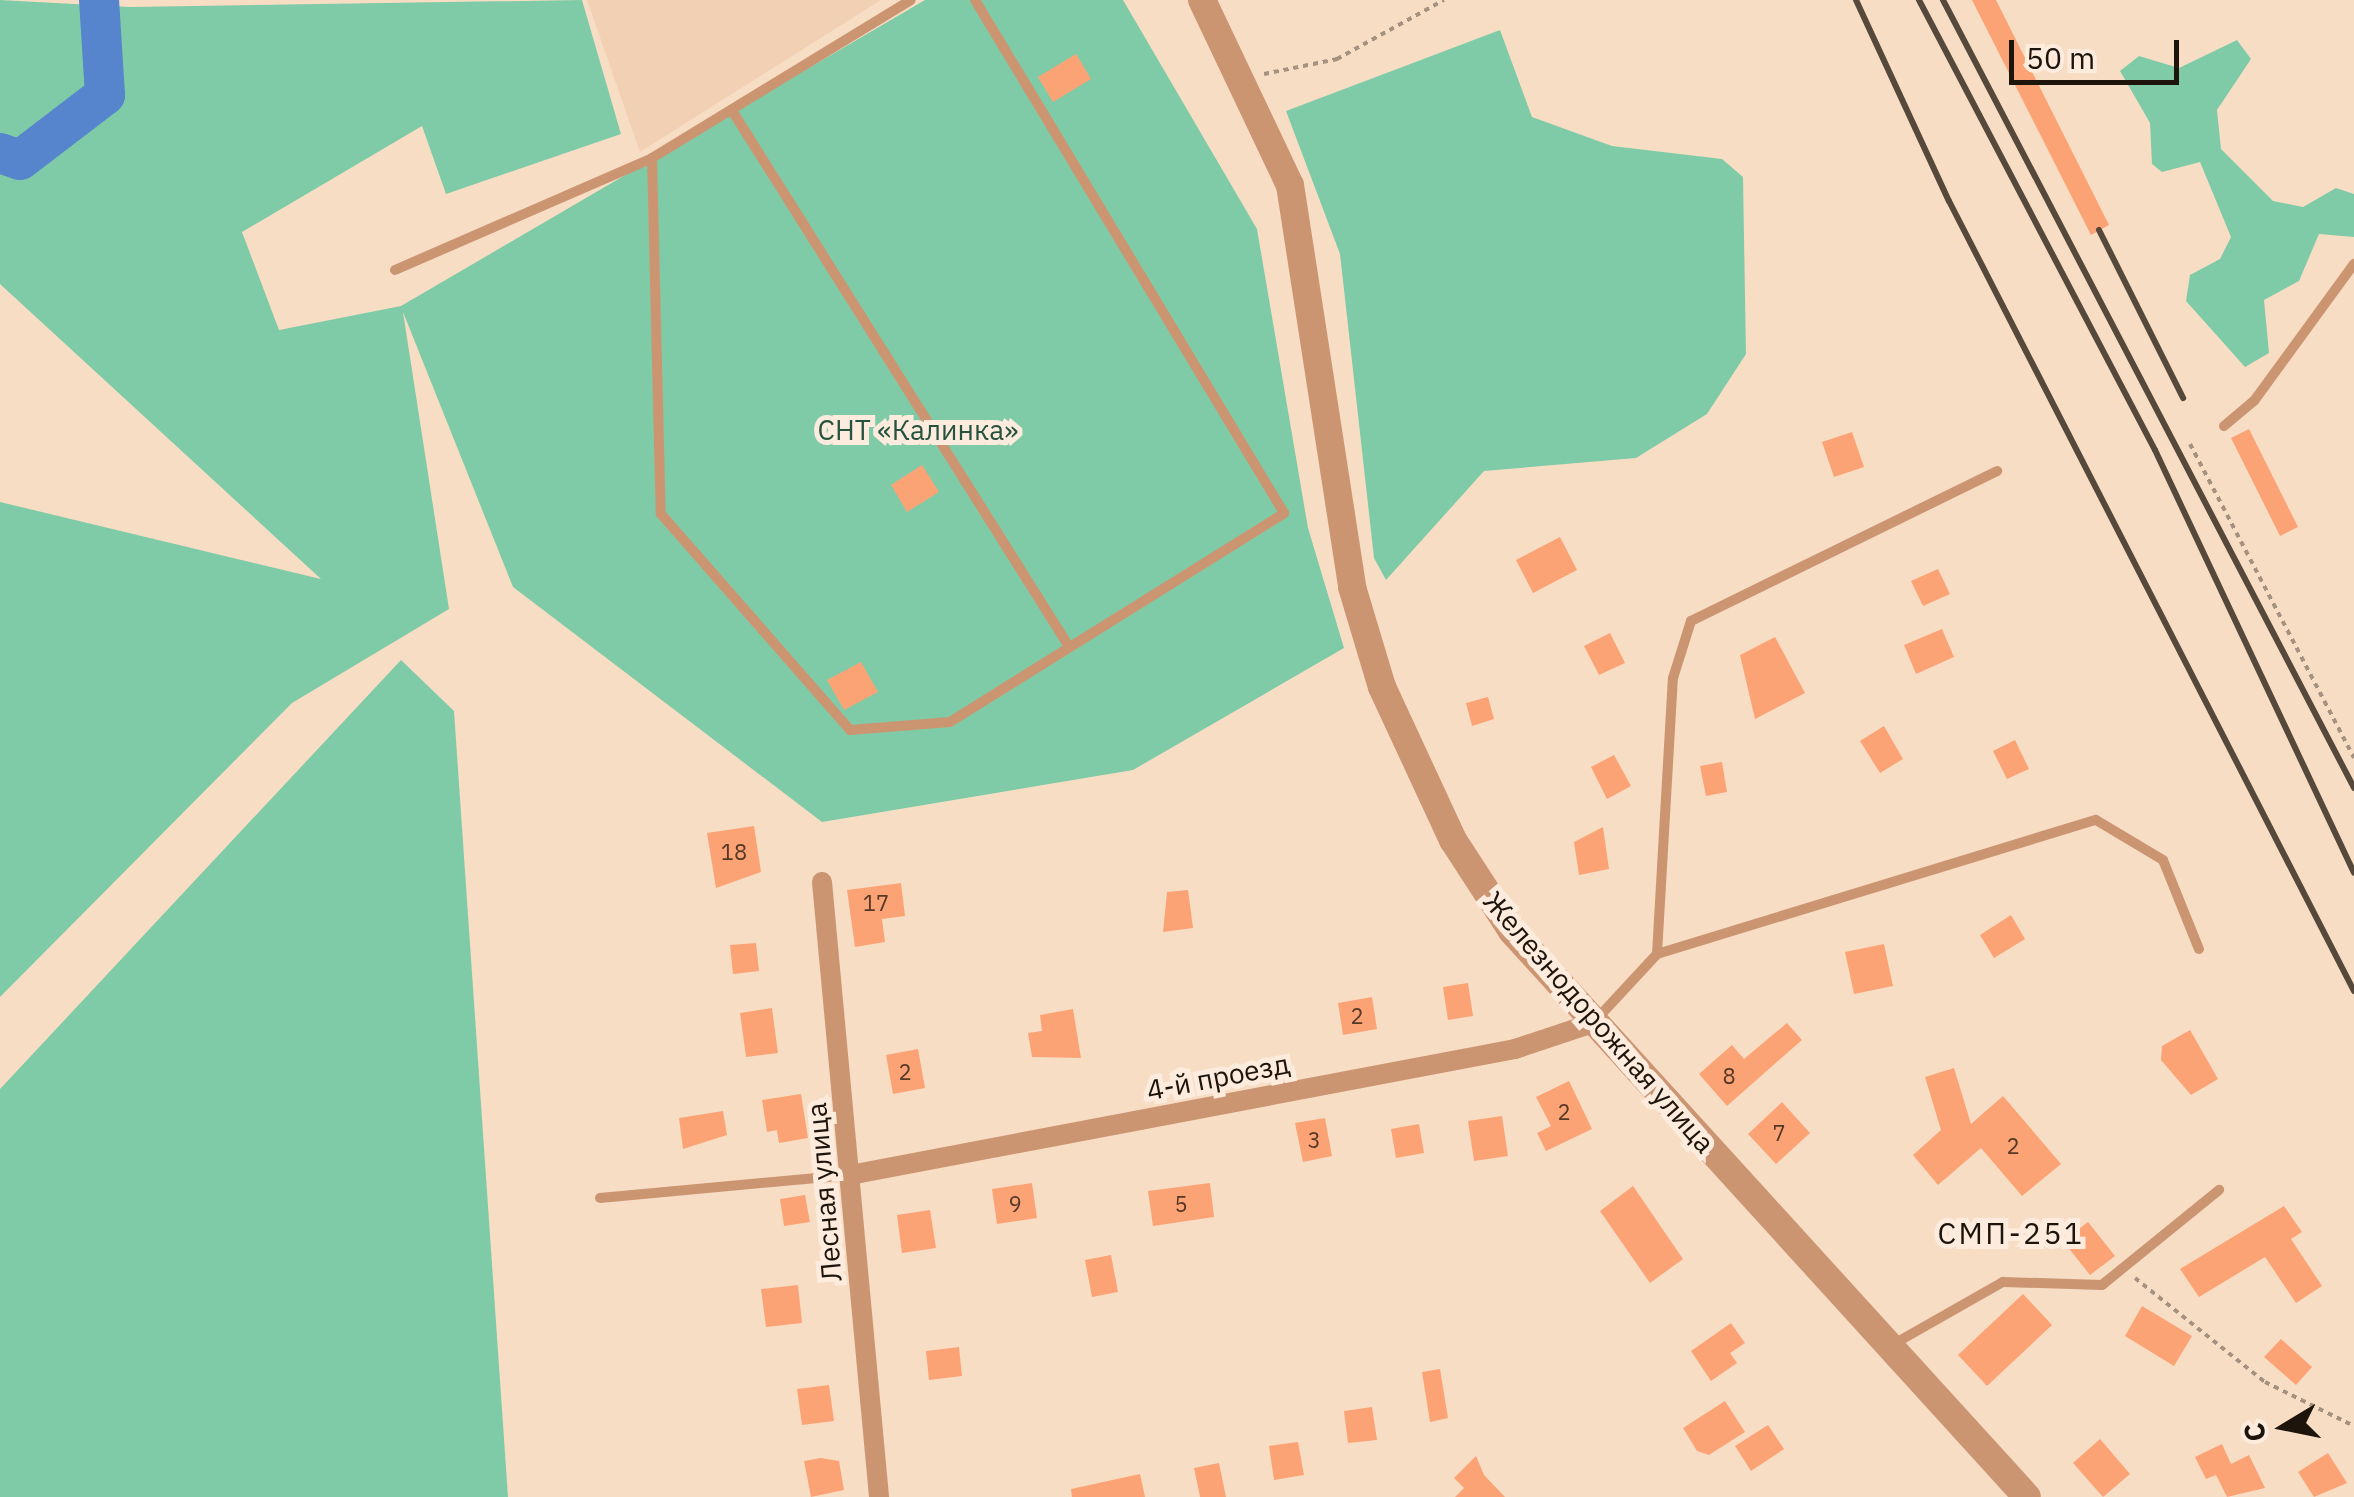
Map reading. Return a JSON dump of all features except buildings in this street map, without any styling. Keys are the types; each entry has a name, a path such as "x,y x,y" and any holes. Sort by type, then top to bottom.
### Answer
{"street":[{"name":"Железнодорожная улица","path":"1202,0 1240,72 1290,185 1307,248 1340,525 1382,687 1480,888 1593,1023 2026,1497"},
{"name":"Лесная улица","path":"822,882 880,1497"},
{"name":"4-й проезд","path":"850,1175 1515,1049 1593,1023"}],"lane":[{"path":"395,270 652,158 733,112 910,0"},
{"path":"652,158 661,514 850,730 950,722 1284,513 975,0"},
{"path":"733,112 1068,646"},
{"path":"2224,426 2254,401 2354,264"},
{"path":"1657,954 1673,678 1690,621 1997,472"},
{"path":"1593,1023 1657,954 2096,820 2163,860 2199,949"},
{"path":"600,1198 850,1175"},
{"path":"1892,1346 2003,1282 2102,1285 2219,1190"}],"path":[{"path":"1240,72 1283,75 1336,59 1444,0"},
{"path":"2190,444 2354,758"},
{"path":"2124,1270 2266,1382 2354,1426"}],"shaded area":[{"path":"587,0 881,0 640,152"}],"green space":[{"name":"СНТ «Калинка»","path":"0,0 130,7 582,0 621,134 446,194 422,126 242,232 279,330 401,306 925,0 1123,0 1257,229 1308,528 1344,648 1133,770 822,822 513,587 403,312 449,609 292,703 0,997 0,502 321,579 0,284"},
{"path":"1500,30 1532,117 1612,146 1722,159 1743,177 1746,354 1707,414 1636,458 1484,471 1386,580 1374,558 1340,254 1286,111"},
{"path":"2237,40 2251,59 2217,110 2221,149 2273,201 2303,207 2336,188 2354,194 2354,237 2319,234 2299,281 2264,300 2269,353 2245,367 2186,301 2190,275 2220,259 2231,237 2200,162 2162,172 2152,164 2150,123 2120,71 2139,56 2179,68"},
{"path":"401,660 454,711 508,1497 0,1497 0,1089"}],"waterway":[{"path":"0,153 20,160 105,95 99,0"}],"railway":[{"path":"1856,0 1949,201 2354,991"},
{"path":"1919,0 2155,450 2354,872"},
{"path":"1943,0 2354,788"},
{"path":"2099,230 2183,398"}],"district":[{"name":"СМП-251","path":"2011,1233"}]}
